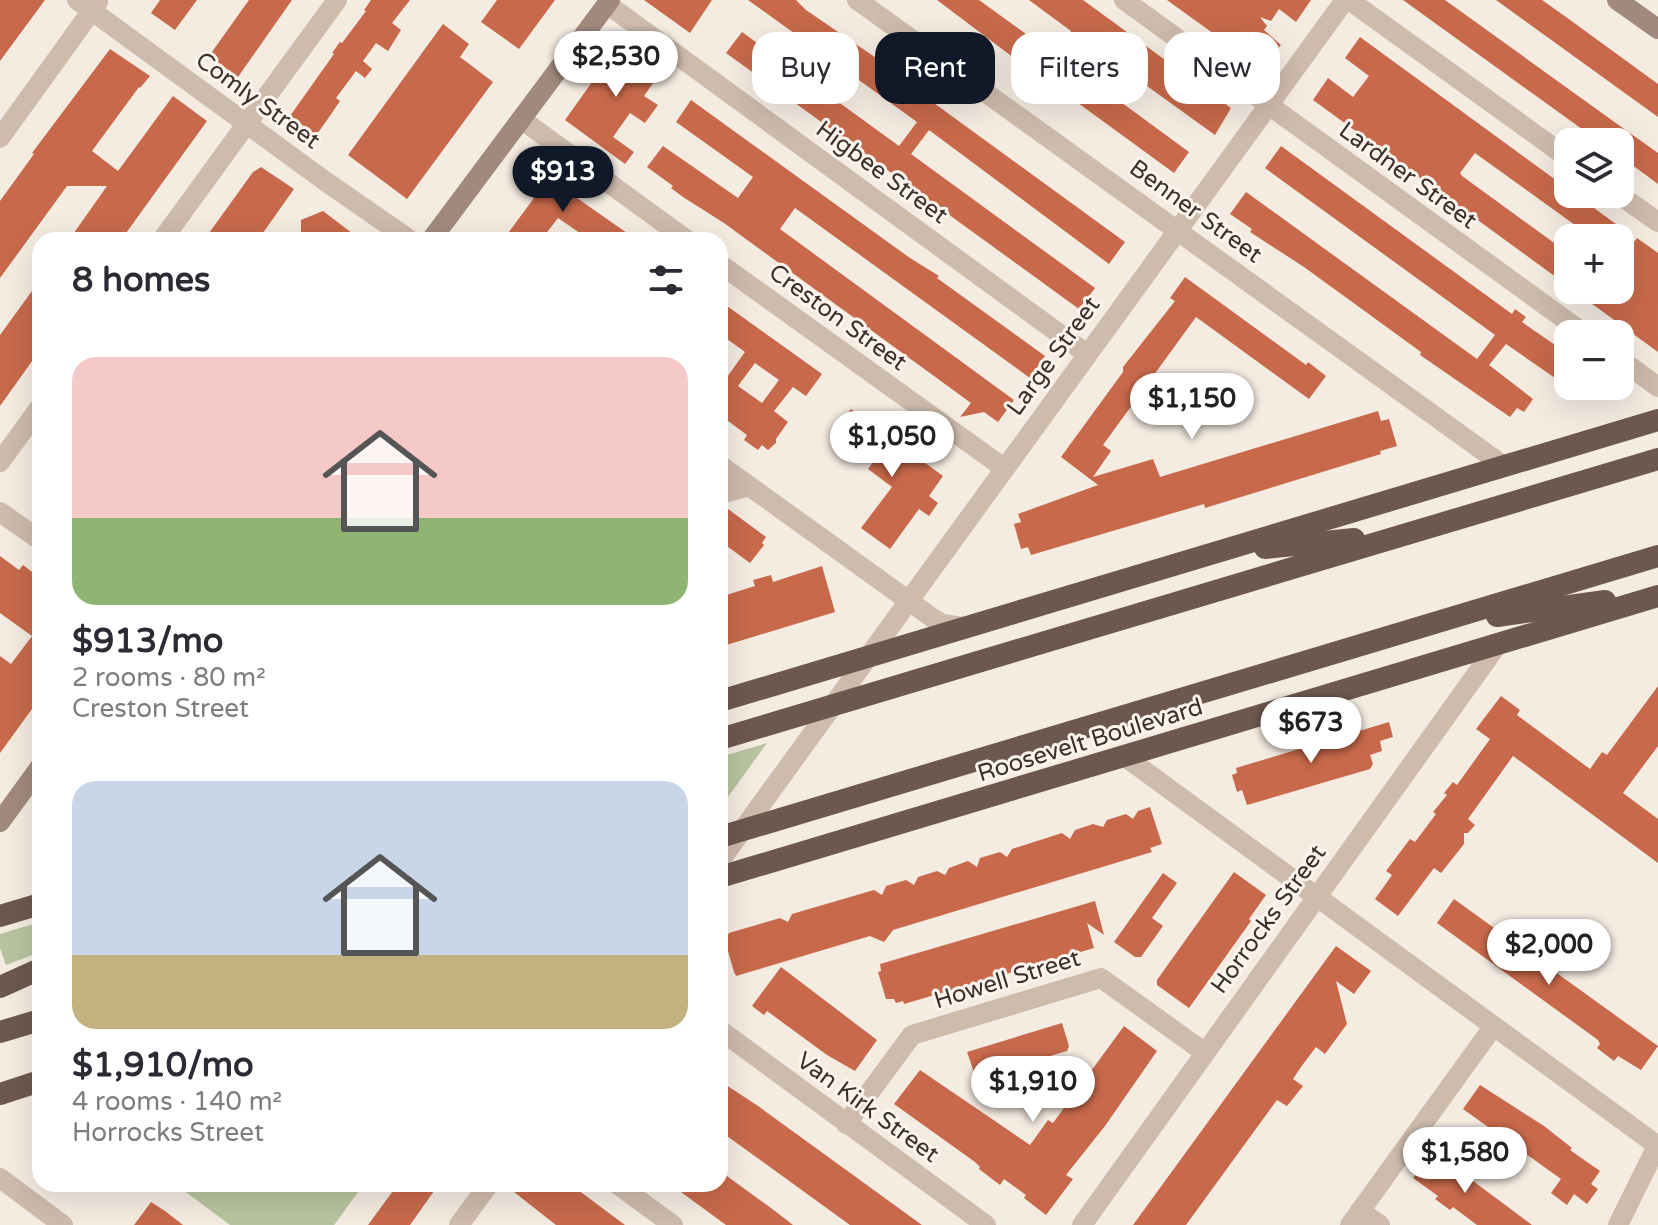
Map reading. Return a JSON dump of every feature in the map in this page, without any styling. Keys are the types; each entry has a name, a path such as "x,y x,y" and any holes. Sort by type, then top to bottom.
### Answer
{"highway":[{"path":"728,699 1658,420"},
{"path":"728,737 1658,459"},
{"path":"1216,552 1403,535"},
{"name":"Roosevelt Boulevard","path":"728,835 1658,556"},
{"path":"1424,627 1658,595"},
{"name":"Roosevelt Boulevard","path":"728,875 1658,595"},
{"path":"0,916 32,906"},
{"path":"0,987 32,973"},
{"path":"0,1032 32,1022"},
{"path":"0,1094 32,1084"}],"main road":[{"path":"1617,0 1658,29"},
{"path":"437,232 609,2"},
{"path":"0,822 32,778"}],"street":[{"path":"168,232 337,0"},
{"name":"Benner Street","path":"857,0 1504,466"},
{"name":"Lardner Street","path":"1124,0 1565,320"},
{"path":"1347,0 1554,148"},
{"name":"Large Street","path":"728,850 1177,229 1347,0"},
{"name":"Higbee Street","path":"609,2 1087,354"},
{"path":"0,138 89,3"},
{"name":"Comly Street","path":"89,3 247,124 399,232"},
{"path":"521,119 676,232"},
{"path":"1634,205 1658,222"},
{"name":"Creston Street","path":"728,270 1004,468"},
{"path":"1634,369 1658,387"},
{"path":"0,462 32,418"},
{"path":"728,471 942,624 964,627"},
{"path":"728,492 749,486"},
{"path":"0,512 32,534"},
{"name":"Horrocks Street","path":"1082,1225 1498,644"},
{"path":"1124,756 1658,1145 1618,1225"},
{"name":"Howell Street","path":"846,1124 912,1035 1101,978 1204,1052"},
{"path":"1380,1225 1355,1218 1493,1027"},
{"name":"Van Kirk Street","path":"728,1036 986,1225"},
{"path":"0,1178 63,1225"},
{"path":"459,1225 483,1192"},
{"path":"628,1192 673,1225"}],"green space":[{"path":"767,743 728,797 728,755"},
{"path":"32,924 32,955 6,965 0,948 0,934"},
{"path":"186,1192 358,1192 334,1225 230,1225"}],"building":[{"path":"0,0 45,0 0,61"},
{"path":"160,0 197,0 175,30 151,13"},
{"path":"249,0 292,0 238,77 209,56"},
{"path":"371,0 410,0 392,23 401,30 388,51 376,43 363,61 372,69 365,78 356,71 336,98 340,101 325,123 317,134 313,133 290,116"},
{"path":"497,0 555,0 519,49 481,22"},
{"path":"644,0 712,0 690,33"},
{"path":"748,0 796,0 838,32 792,32"},
{"path":"937,0 979,0 1023,32 1011,32 1011,56 995,44 995,32 979,32"},
{"path":"1029,0 1083,0 1127,32 1070,32"},
{"path":"1167,0 1311,0 1296,22 1279,9 1271,21 1260,17 1267,26 1264,30 1266,32 1211,32"},
{"path":"1403,0 1445,0 1623,128 1581,128"},
{"path":"1496,0 1542,0 1566,17 1658,84 1658,117"},
{"path":"443,24 469,44 460,57 493,82 407,199 348,155"},
{"path":"742,32 752,39 752,72 726,53"},
{"path":"1360,37 1554,179 1554,208 1594,208 1616,224 1574,224 1475,153 1460,173 1554,243 1554,276 1313,100 1328,78 1353,97 1369,76 1345,58"},
{"path":"622,40 662,70 644,96 658,105 645,123 630,113 613,137 634,152 625,164 565,120"},
{"path":"859,46 875,57 875,92 859,80"},
{"path":"1148,47 1164,59 1164,98 1148,87"},
{"path":"110,49 150,76 92,151 118,171 173,96 207,121 127,232 75,232 107,186 67,186 0,278 0,201"},
{"path":"691,100 939,276 937,278 1045,356 1030,378 795,208 780,229 1014,400 998,422 984,412 960,417 971,403 724,223 683,197 647,167 663,146 738,198 753,177 676,122"},
{"path":"796,104 841,104 899,146 917,122 892,104 935,104 1125,242 1109,264 929,130 911,154 1095,288 1079,309"},
{"path":"1079,104 1124,104 1189,152 1174,173"},
{"path":"1172,104 1226,104 1231,108 1215,135"},
{"path":"1634,136 1658,153 1658,184 1634,166"},
{"path":"1281,146 1512,314 1515,309 1526,317 1522,322 1554,344 1554,377 1506,344 1489,365 1533,399 1524,412 1517,408 1510,417 1420,355 1421,352 1304,267 1250,232 1252,229 1230,214 1246,192 1477,359 1495,335 1265,168"},
{"path":"261,167 294,189 264,232 210,232 253,172"},
{"path":"556,168 581,187 574,196 626,232 578,232 558,218 547,232 509,232"},
{"path":"323,211 351,232 301,232 301,220"},
{"path":"1637,238 1658,253 1658,352 1634,334 1634,320 1614,320 1592,304 1634,304 1634,242"},
{"path":"1185,277 1306,365 1308,362 1326,376 1309,399 1196,317 1103,445 1111,451 1093,477 1153,459 1160,477 1378,411 1381,421 1389,419 1397,446 1380,451 1381,454 1205,508 1204,504 1031,555 1028,547 1021,549 1014,524 1021,522 1018,514 1098,485 1061,457 1123,372 1123,367 1175,301 1170,298"},
{"path":"32,291 32,361 0,406 0,335"},
{"path":"728,307 822,374 806,396 793,387 774,411 788,422 776,443 768,450 762,445 758,450 744,440 747,435 728,421 728,376 745,352 728,340","holes":["755,363 779,380 762,403 738,386"]},
{"path":"851,409 943,476 929,496 938,503 929,516 919,509 890,549 861,528 892,487 868,469 874,461 834,432"},
{"path":"728,509 766,537 762,543 764,545 750,563 728,547"},
{"path":"0,556 19,570 23,565 32,572 32,636 0,613"},
{"path":"822,566 835,612 728,645 728,594 755,586 753,580 771,575 773,582"},
{"path":"32,636 32,709 0,753 0,656 11,664"},
{"path":"1658,686 1658,746 1623,793 1658,819 1658,863 1513,756 1468,819 1475,825 1464,833 1464,844 1441,873 1434,868 1398,916 1375,899 1392,875 1386,871 1410,839 1415,842 1436,814 1433,812 1447,795 1444,793 1453,782 1457,785 1490,739 1476,729 1501,696 1520,710 1517,715 1590,769 1602,752 1607,755"},
{"path":"1389,722 1393,737 1380,741 1382,751 1370,755 1373,764 1370,769 1247,805 1242,790 1237,792 1232,775 1237,773 1236,768"},
{"path":"1150,807 1162,844 1150,848 1152,852 893,930 884,942 870,936 736,976 734,972 728,951 729,933 780,918 788,922 792,914 874,890 882,895 886,886 906,880 914,885 918,877 937,871 945,875 949,868 968,861 977,867 980,858 1000,852 1007,857 1012,849 1062,833 1070,839 1075,830 1093,824 1103,827 1107,820 1126,814 1133,819 1138,811"},
{"path":"1234,872 1266,895 1189,1008 1157,985 1157,980"},
{"path":"1163,873 1177,883 1152,918 1163,926 1141,957 1135,957 1114,942"},
{"path":"1454,899 1658,1046 1641,1070 1618,1056 1614,1061 1597,1048 1600,1044 1598,1040 1437,923"},
{"path":"1095,901 1104,935 1087,923 1094,948 904,1004 903,1001 896,1003 894,999 886,999 878,972 881,971 880,964"},
{"path":"1336,946 1371,971 1354,994 1336,981 1347,1024 1325,1054 1316,1047 1301,1067 1293,1079 1303,1086 1287,1106 1277,1100 1186,1225 1133,1225"},
{"path":"781,967 877,1040 855,1071 827,1055 767,1011 764,1015 752,1006"},
{"path":"1062,1023 1069,1046 1067,1051 1040,1059 1044,1073 994,1088 990,1074 976,1078 967,1052"},
{"path":"1124,1026 1157,1051 1105,1126 1066,1175 1073,1179 1046,1215 1024,1198 1026,1195 1004,1179 1000,1185 979,1169 975,1162 894,1104 920,1070 1030,1145 1048,1120 1053,1123"},
{"path":"1480,1085 1544,1126 1572,1148 1570,1150 1600,1171 1591,1184 1598,1189 1587,1204 1574,1194 1567,1205 1551,1193 1561,1179 1463,1109"},
{"path":"728,1086 922,1225 850,1225 728,1137"},
{"path":"1432,1152 1532,1225 1477,1225 1453,1207 1450,1210 1435,1199 1438,1196 1413,1178"},
{"path":"728,1177 793,1225 726,1225 681,1192 728,1192"},
{"path":"392,1192 433,1192 410,1225 368,1225"},
{"path":"514,1192 581,1192 625,1225 556,1225"},
{"path":"151,1202 165,1211 183,1225 134,1225"}]}
